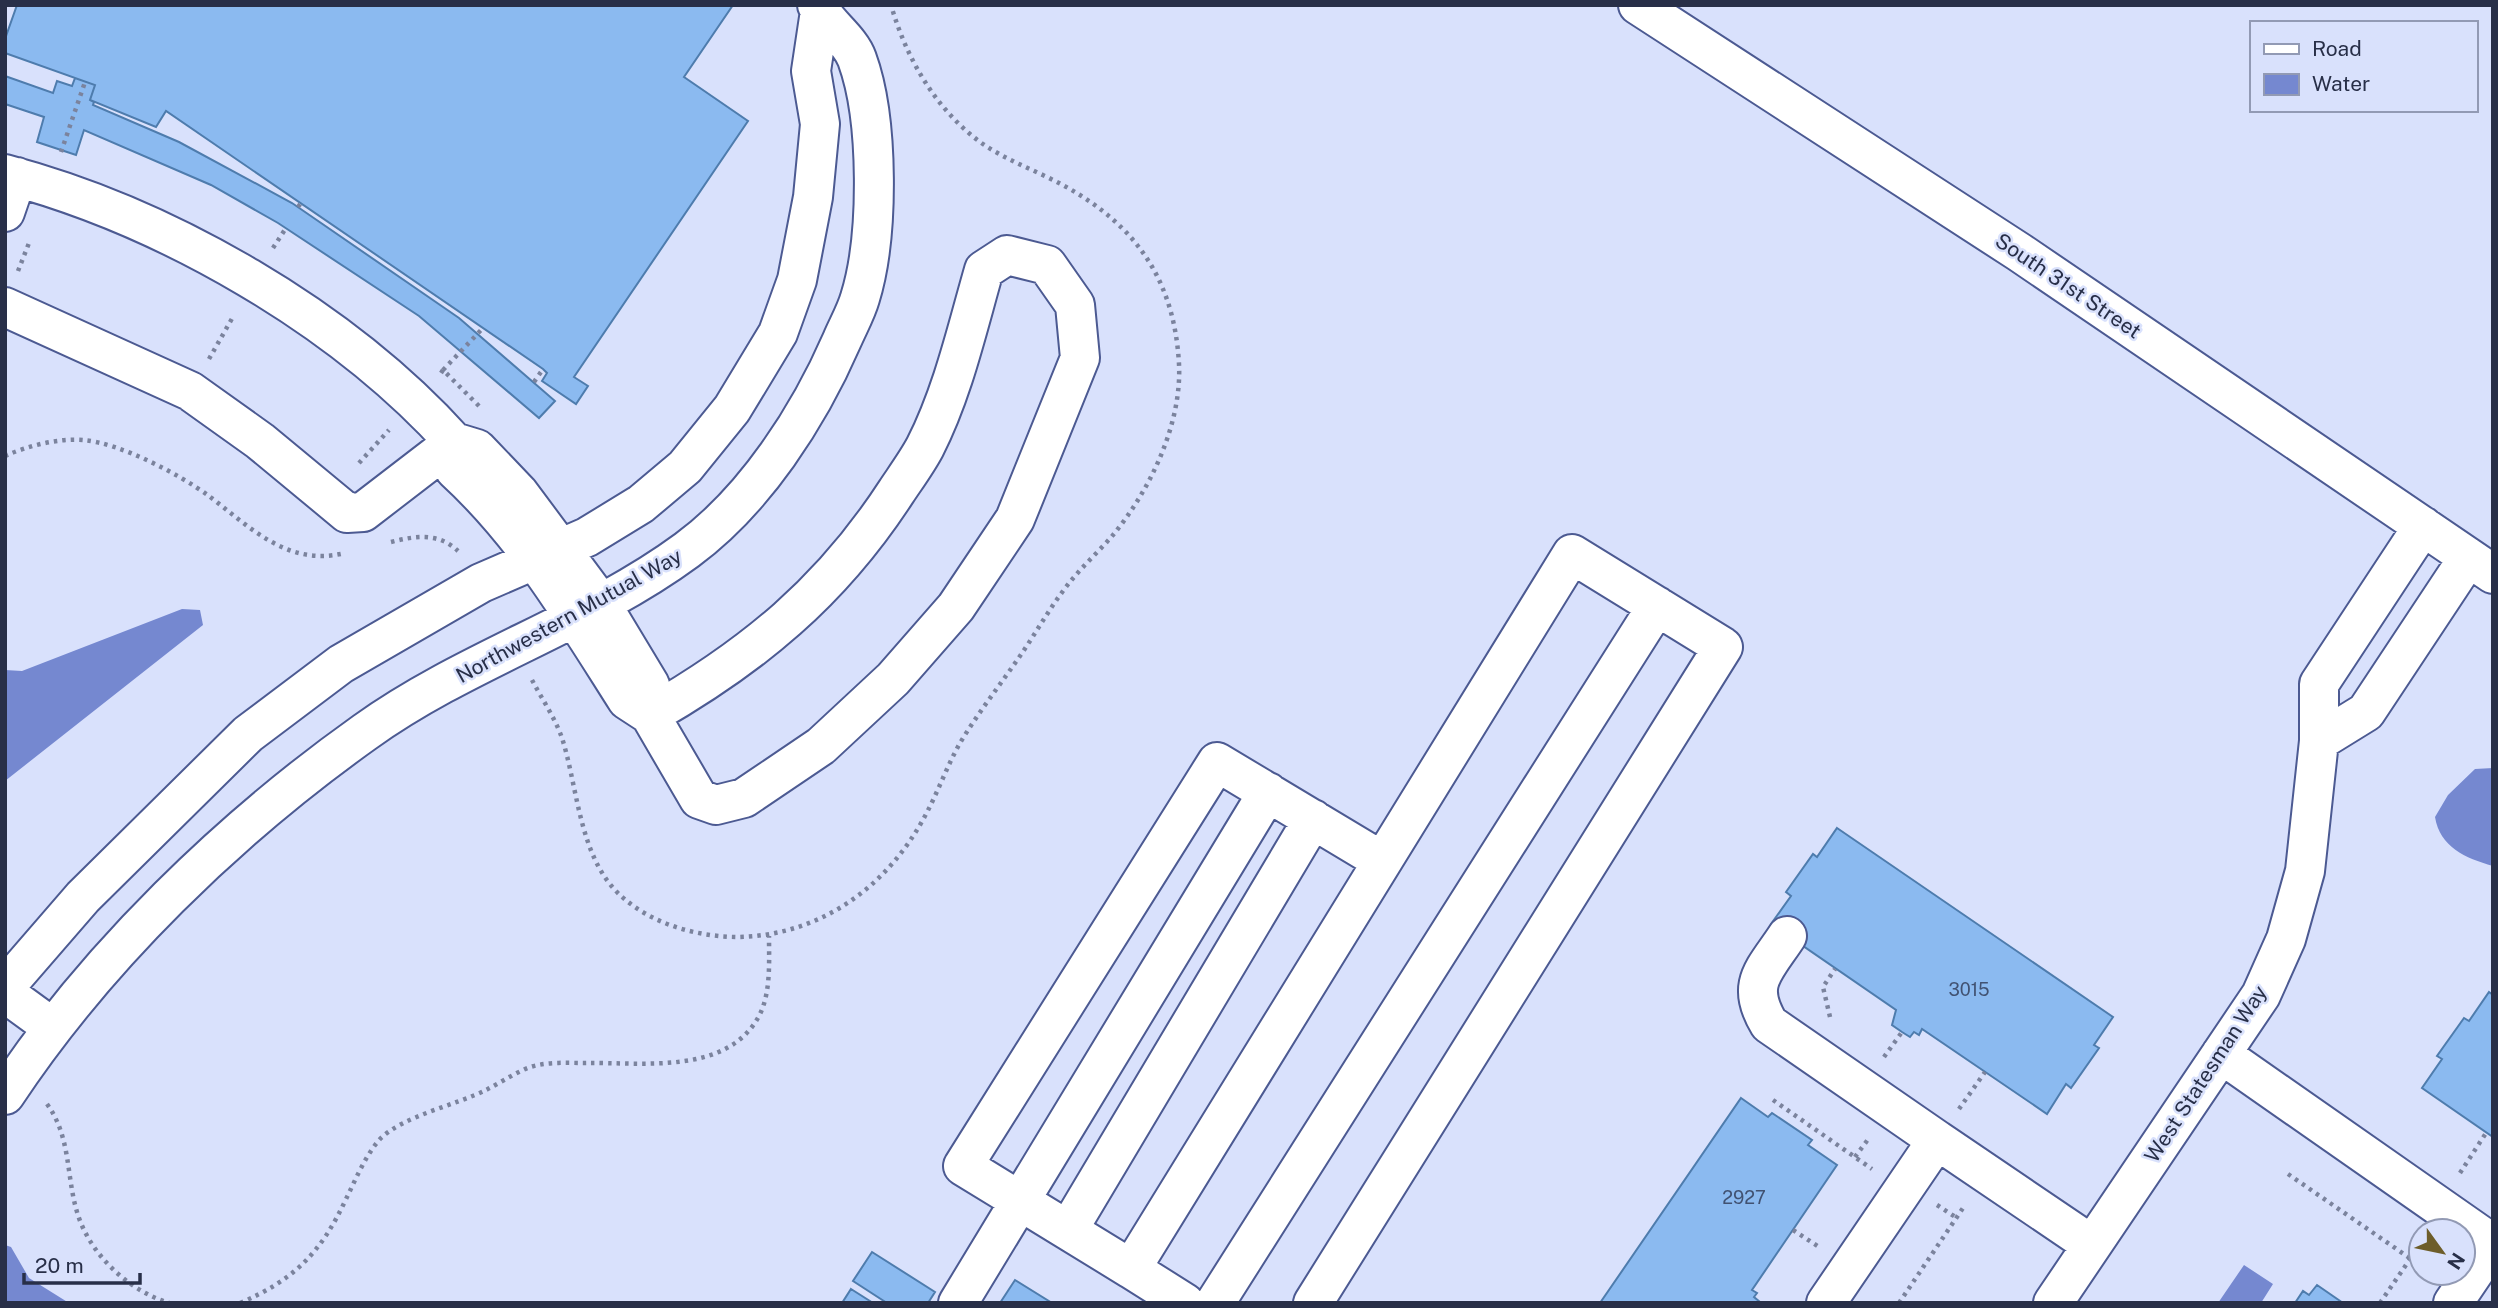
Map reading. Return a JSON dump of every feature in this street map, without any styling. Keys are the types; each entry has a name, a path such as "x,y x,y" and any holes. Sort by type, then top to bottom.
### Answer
{"street":[{"name":"South 31st Street","path":"1638,5 2019,252 2481,566"},
{"name":"Northwestern Mutual Way","path":"5,987 83,897 248,734 341,664 481,583 587,537 641,504 685,467 732,409 778,333 797,280 813,197 820,124 811,71 818,8"},
{"name":"Northwestern Mutual Way","path":"23,1096 53,1028 133,937 219,850 289,789 368,729 587,609 689,549 750,491 801,422 860,298 873,215 872,127 857,56 818,8"},
{"path":"15,199 133,220 254,280 338,337 387,376 416,400 453,442 477,449 519,494 548,554 587,609 627,700 650,715 698,799 716,805 744,798 821,746 893,679 956,607 1014,519 1080,358 1075,305 1047,265 1007,255 984,270 947,394 925,448 870,532 820,591 752,650 650,715"},
{"path":"10,294 190,391 260,440 347,513 363,512 453,442"},
{"name":"West Statesman Way","path":"2053,1303 2260,995 2286,939 2305,872 2319,741 2319,684 2423,526"},
{"path":"1131,1269 1572,554 1723,647 1313,1303"},
{"path":"2319,741 2366,712 2481,566"},
{"path":"1215,1303 1657,606"},
{"path":"1185,1303 963,1166 1217,762 1382,860"},
{"path":"958,1303 1018,1200 1268,792"},
{"path":"1068,1230 1313,819"},
{"path":"1787,936 1759,979 1757,1004 1769,1024 2092,1245"},
{"path":"5,993 53,1028"},
{"path":"2221,1054 2493,1244 2453,1303"},
{"path":"1826,1303 1937,1140"}],"path":[{"path":"526,668 561,734 586,834 600,869 619,894 643,911 678,929 718,937 769,936 830,916 870,888 895,862 924,818 961,742 1072,579 1115,532 1141,491 1164,448 1178,399 1178,363 1171,318 1155,271 1130,234 1101,207 1048,177 1002,157 969,134 934,96 912,60 891,5"},
{"path":"61,150 85,82"},
{"path":"10,294 15,199"},
{"path":"267,257 286,228"},
{"path":"190,391 235,313"},
{"path":"443,370 483,328"},
{"path":"534,382 543,369"},
{"path":"328,498 392,427"},
{"path":"5,456 21,449 83,440 119,449 190,482 270,544 296,554 328,558 353,551"},
{"path":"378,545 415,536 438,538 462,555"},
{"path":"240,1303 268,1291 301,1268 325,1239 360,1169 381,1139 405,1124 485,1090 526,1068 552,1063 700,1059 722,1051 744,1035 760,1014 768,984 769,936"},
{"path":"1877,1068 1902,1032"},
{"path":"23,1096 58,1119 69,1161 76,1210 86,1238 100,1257 125,1279 169,1303"},
{"path":"1773,1100 1881,1176"},
{"path":"1855,1157 1875,1129"},
{"path":"2453,1183 2486,1133"},
{"path":"1899,1303 1987,1174"},
{"path":"2288,1174 2407,1257"},
{"path":"1793,1230 1828,1253"},
{"path":"2380,1303 2407,1263"}],"water":[{"path":"182,609 200,610 203,625 5,781 5,670 22,671"},
{"path":"2493,768 2493,866 2455,850 2442,836 2435,817 2448,795 2475,769"},
{"path":"5,1245 11,1247 29,1278 69,1303 5,1303"},
{"path":"2244,1265 2273,1284 2261,1303 2218,1303"}],"building":[{"path":"17,5 733,5 684,77 748,121 574,377 588,386 576,404 542,381 547,373 543,369 166,111 156,127 90,100 95,85 5,53 5,39"},
{"path":"5,76 53,93 57,81 72,86 75,78 95,85 90,100 94,102 93,105 179,142 292,203 459,318 555,401 539,418 419,316 278,223 211,185 84,130 76,155 37,142 44,117 5,104"},
{"path":"1837,828 2113,1017 2094,1045 2099,1048 2071,1088 2066,1084 2047,1114 1922,1029 1919,1035 1914,1032 1910,1037 1902,1032 1892,1025 1896,1010 1771,924 1791,896 1786,892 1813,854 1817,857"},
{"path":"2489,992 2493,995 2493,1137 2422,1088 2442,1059 2437,1056 2464,1018 2469,1021"},
{"path":"1741,1098 1768,1117 1772,1113 1812,1140 1808,1145 1837,1165 1752,1290 1757,1293 1754,1297 1760,1302 1600,1303"},
{"path":"872,1252 935,1292 928,1303 887,1303 853,1281"},
{"path":"1015,1280 1052,1303 1000,1303"},
{"path":"2317,1285 2343,1303 2295,1303 2303,1291 2309,1295"},
{"path":"851,1289 873,1303 842,1303"}]}
